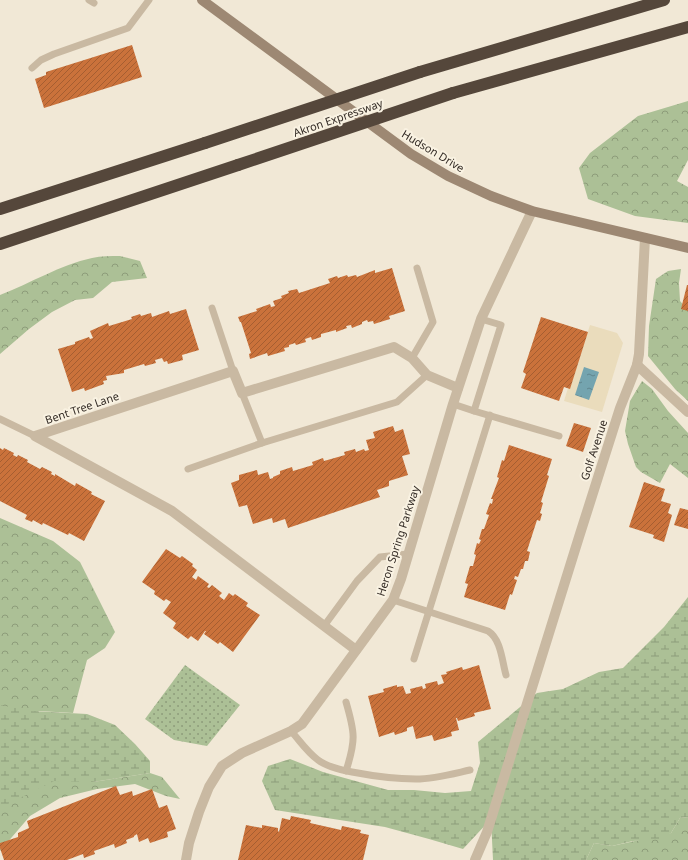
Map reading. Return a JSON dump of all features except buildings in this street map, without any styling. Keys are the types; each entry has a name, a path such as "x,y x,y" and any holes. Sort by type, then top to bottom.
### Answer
{"highway":[{"name":"Akron Expressway","path":"4,208 420,72 664,0"},
{"name":"Akron Expressway","path":"0,244 453,93 688,27"}],"street":[{"name":"Hudson Drive","path":"202,0 411,154 448,176 491,196 532,211 688,248"},
{"name":"Heron Spring Parkway","path":"186,860 189,843 199,812 209,787 222,766 242,753 292,731 302,724 393,600 458,388 481,319 532,211"},
{"name":"Golf Avenue","path":"475,860 487,832 524,709 579,537 618,416 637,365 639,354 645,238"},
{"path":"233,370 242,393 394,347 412,358 427,375 458,388"},
{"path":"637,365 688,412"},
{"name":"Bent Tree Lane","path":"35,436 233,370"},
{"name":"Bent Tree Lane","path":"35,436 172,511 356,650"}],"lane":[{"path":"32,68 41,60 54,54 128,28 149,0"},
{"path":"412,358 433,322 417,268"},
{"path":"212,308 233,370"},
{"path":"474,411 501,325 481,319"},
{"path":"188,469 262,443 397,402 427,375"},
{"path":"242,393 262,443"},
{"path":"453,404 559,436"},
{"path":"414,659 490,415"},
{"path":"0,419 35,436"},
{"path":"324,626 357,581 380,557 408,554"},
{"path":"393,600 493,634 497,640 506,675"},
{"path":"346,702 354,728 354,740 346,771"},
{"path":"292,731 310,753 319,761 346,771 380,777 416,779 470,770"}],"green space":[{"path":"688,101 688,160 677,181 688,187 688,223 635,216 588,199 579,168 590,153 638,116"},
{"path":"120,256 140,261 147,278 112,282 93,298 75,300 52,312 29,329 0,354 0,295 80,261 99,257"},
{"path":"681,269 679,283 680,301 688,310 688,401 675,389 648,356 649,326 656,279 668,271"},
{"path":"642,381 652,389 668,411 688,433 688,478 670,464 660,483 641,472 636,467 625,431 630,401"},
{"path":"0,518 53,541 80,562 115,632 105,648 87,660 73,713 38,711 93,782 150,773 162,777 180,799 166,796 135,784 97,789 60,798 30,816 0,851"},
{"path":"688,597 688,817 680,818 671,833 661,839 633,841 612,846 594,843 586,860 493,860 491,819 463,849 385,827 275,810 262,781 268,766 290,759 323,772 388,790 414,790 445,793 471,791 480,763 478,742 537,693 563,689 599,672 623,668 664,627"},
{"path":"185,665 240,705 207,746 174,740 145,719"},
{"path":"0,705 31,711 87,714 115,725 150,761 150,773 93,782 54,781 0,808"},
{"path":"688,817 688,860 586,860 594,843 612,846 671,833 680,818"}],"shaded area":[{"path":"590,325 617,333 623,343 602,412 564,401 568,388 570,388"}],"water":[{"path":"584,367 599,372 589,400 575,395"}]}
